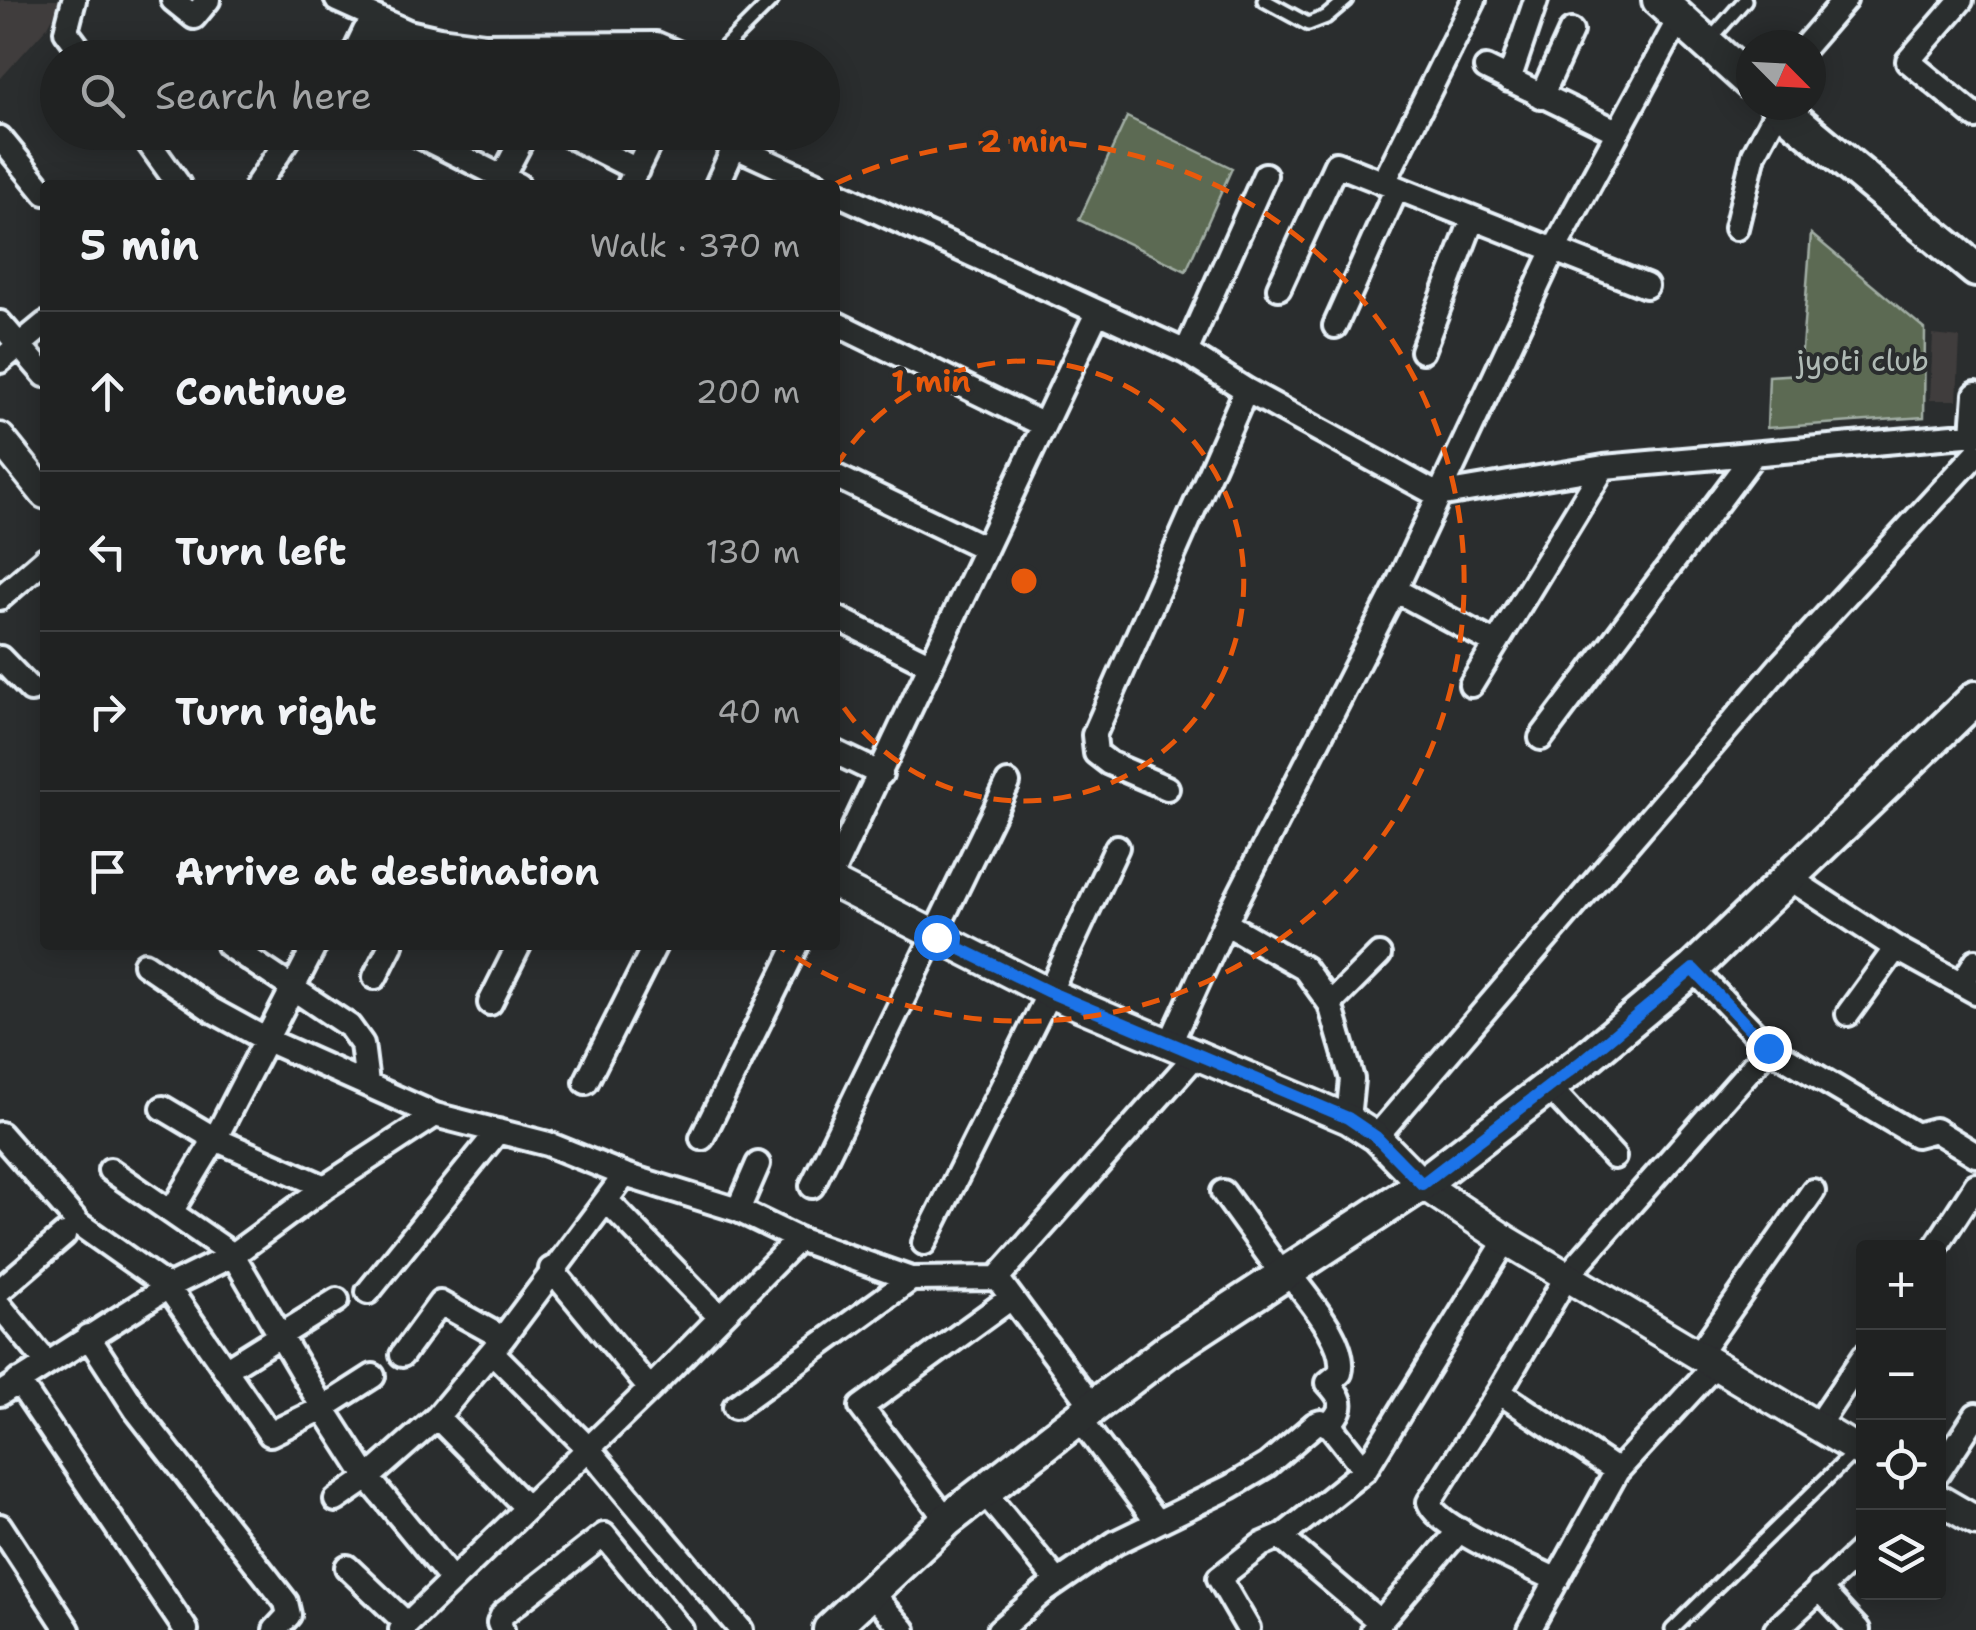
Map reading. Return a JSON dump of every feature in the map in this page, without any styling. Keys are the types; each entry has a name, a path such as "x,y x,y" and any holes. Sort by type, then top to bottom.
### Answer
{"main road":[{"path":"1669,9 1736,70"},
{"path":"1796,120 1972,261"},
{"path":"830,1630 947,1520 1086,1412 1167,1352 1422,1184 1549,1087 1693,969 1976,698"}],"street":[{"path":"73,40 66,31 74,0"},
{"path":"173,0 201,9"},
{"path":"337,0 408,32 447,40"},
{"path":"1334,326 1390,185 1474,0"},
{"path":"1509,80 1536,0"},
{"path":"1819,30 1845,0"},
{"path":"1961,0 1908,61 1976,117"},
{"path":"1170,1043 1225,923 1395,590 1554,250 1618,132 1669,9"},
{"path":"1542,97 1572,30"},
{"path":"360,40 364,31 381,40"},
{"path":"1486,68 1618,132"},
{"path":"1736,228 1754,154 1771,120"},
{"path":"0,138 40,187"},
{"path":"154,150 175,180"},
{"path":"260,180 281,150"},
{"path":"446,150 503,180"},
{"path":"508,180 519,150"},
{"path":"590,150 633,178 646,150"},
{"path":"719,180 733,150"},
{"path":"757,150 810,180"},
{"path":"1279,288 1336,164 1646,286"},
{"path":"1186,352 1265,175"},
{"path":"840,194 1186,352 1246,390 1438,495 1604,467 1975,441"},
{"path":"1422,351 1474,218"},
{"path":"840,857 1097,314"},
{"path":"0,322 40,369"},
{"path":"840,325 1044,425"},
{"path":"0,361 40,328"},
{"path":"1167,788 1109,763 1096,753 1094,735 1246,390"},
{"path":"1376,1137 1975,441 1976,394"},
{"path":"0,438 40,488"},
{"path":"1540,738 1754,454"},
{"path":"1471,685 1604,467"},
{"path":"840,478 985,548"},
{"path":"0,598 40,563"},
{"path":"1395,590 1496,644"},
{"path":"840,620 931,666"},
{"path":"0,658 31,690"},
{"path":"840,754 881,774"},
{"path":"812,1186 1008,784"},
{"path":"924,1243 1117,847"},
{"path":"1789,878 1896,948 1969,988 1976,961"},
{"path":"840,887 1049,992 1348,1118 1376,1137 1422,1184 1506,1240 1856,1450"},
{"path":"1225,923 1304,968 1330,1004 1352,1078 1348,1118"},
{"path":"1848,1014 1896,948"},
{"path":"236,950 358,1035 367,1083"},
{"path":"171,1212 215,1139 313,950"},
{"path":"375,977 388,950"},
{"path":"490,1003 516,950"},
{"path":"586,1082 652,950"},
{"path":"702,1138 794,950"},
{"path":"1330,1004 1379,955"},
{"path":"145,964 212,1010 267,1040 435,1115 548,1144 625,1175 738,1210 798,1240 911,1280 996,1278 1198,1053"},
{"path":"1693,969 1768,1048 1916,1134 1935,1130 1976,1154"},
{"path":"1557,1580 1460,1530 1433,1512 1429,1502 1567,1276 1768,1048"},
{"path":"1549,1087 1614,1157"},
{"path":"163,1108 215,1139 325,1187"},
{"path":"186,1630 9,1388 168,1287 233,1255 325,1187 435,1115"},
{"path":"368,1292 498,1132"},
{"path":"0,1134 80,1224 168,1287 270,1434 323,1408 372,1376"},
{"path":"738,1210 758,1164"},
{"path":"110,1170 233,1255 368,1478 452,1580"},
{"path":"336,1500 368,1478 437,1418 625,1175"},
{"path":"1940,1240 1976,1185"},
{"path":"1529,1630 1617,1470 1707,1360 1814,1191"},
{"path":"1223,1192 1333,1335 1343,1358 1340,1374 1328,1383 1342,1399 1342,1405 1328,1425"},
{"path":"607,1201 720,1317"},
{"path":"0,1290 64,1235"},
{"path":"347,1567 404,1627 798,1240"},
{"path":"1243,1629 1220,1578 1261,1546 1284,1535 1365,1470 1506,1240"},
{"path":"551,1269 650,1389"},
{"path":"996,1278 1156,1521"},
{"path":"736,1407 911,1280"},
{"path":"947,1520 860,1407 1011,1298"},
{"path":"225,1370 337,1300"},
{"path":"402,1355 440,1302 497,1345 742,1630"},
{"path":"0,1306 48,1362"},
{"path":"88,1336 136,1410 286,1602 289,1615 276,1630"},
{"path":"1818,1426 1856,1368"},
{"path":"1499,1392 1617,1470"},
{"path":"1946,1461 1976,1415"},
{"path":"437,1418 526,1507"},
{"path":"998,1630 1115,1543 1242,1480 1315,1424 1328,1425 1365,1470"},
{"path":"983,1491 1058,1582"},
{"path":"1946,1504 1976,1521"},
{"path":"0,1526 68,1630"},
{"path":"1284,1535 1286,1542 1376,1626 1460,1530"},
{"path":"502,1630 499,1622 503,1614 604,1536 681,1630"},
{"path":"1776,1630 1856,1555"},
{"path":"1819,1588 1858,1630"},
{"path":"870,1592 904,1630"}],"lane":[{"path":"732,40 772,0"},
{"path":"1264,0 1308,24 1326,17 1346,0"},
{"path":"1707,44 1744,0"},
{"path":"1672,1630 1856,1456"}],"shaded area":[{"path":"0,0 62,0 48,26 0,79"},
{"path":"1933,335 1960,338 1957,400 1930,400"}],"green space":[{"path":"1127,117 1232,168 1186,271 1079,220"},
{"name":"jyoti club","path":"1811,234 1925,329 1924,417 1767,428 1769,376 1800,374"}],"route":[{"path":"936,937 1049,992 1348,1118 1376,1137 1422,1184 1586,1058 1693,969 1768,1048"}]}
